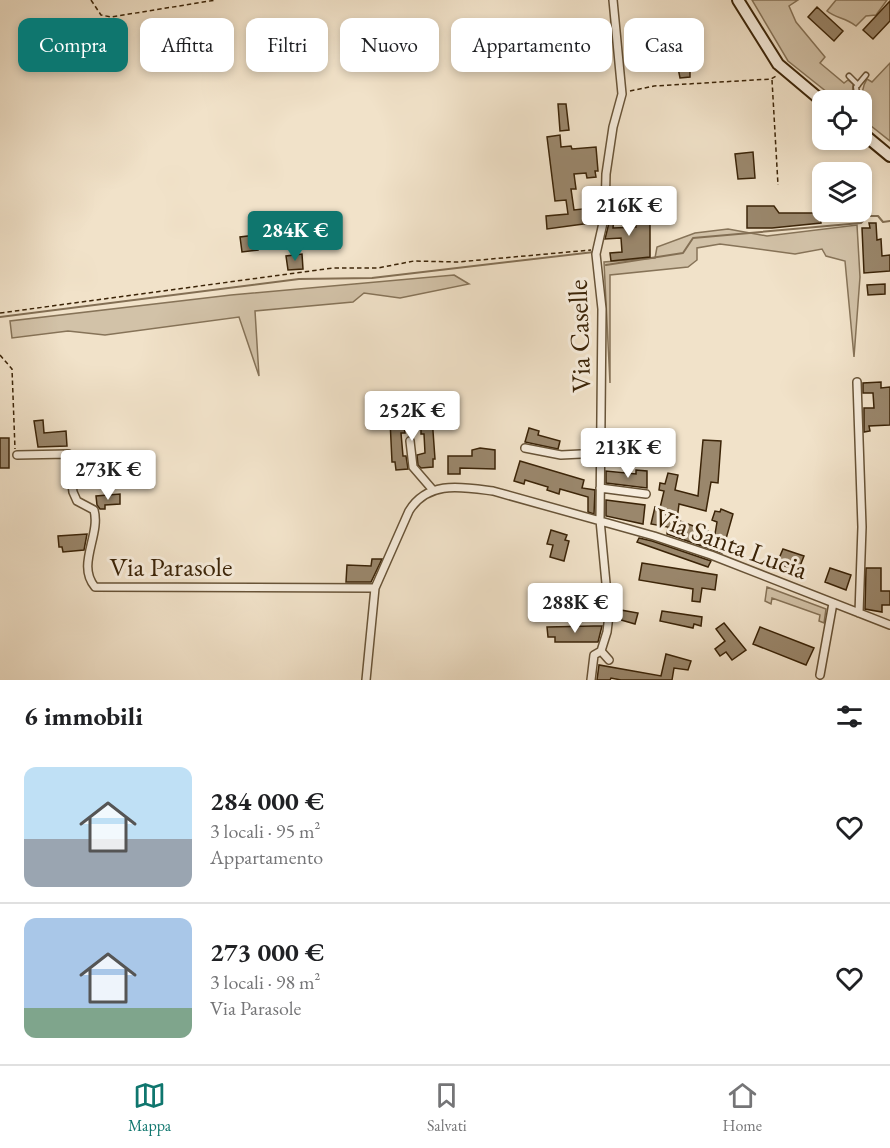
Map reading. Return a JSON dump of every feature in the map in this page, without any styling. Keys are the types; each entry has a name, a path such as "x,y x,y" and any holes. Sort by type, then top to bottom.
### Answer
{"street":[{"path":"614,0 622,94"},
{"path":"738,0 780,66 812,93"},
{"name":"Via Caselle","path":"591,680 594,655 601,651 609,615 600,520 602,309 597,252 605,214 606,174 613,126 622,94"},
{"path":"872,141 890,156"},
{"path":"857,382 862,527 859,613"},
{"path":"366,680 375,588 409,511 416,499 432,489 413,467 410,441"},
{"path":"525,448 561,455 601,453"},
{"name":"Via Parasole","path":"17,455 69,454 77,501 94,510 97,521 89,550 88,568 90,581 95,587 375,588"},
{"name":"Via Santa Lucia","path":"432,489 469,488 493,491 600,520 716,557 890,625"},
{"path":"600,488 646,494"},
{"name":"Via Santa Lucia","path":"820,675 833,603"},
{"path":"601,651 609,660"}],"lane":[{"path":"856,90 856,87 866,75"},
{"path":"849,76 858,85"}],"path":[{"path":"91,0 101,15 111,18 216,0"},
{"path":"778,185 771,80 780,66"},
{"path":"622,94 654,86 771,80"},
{"path":"0,313 333,268 378,268 414,261 458,262 597,252"},
{"path":"0,355 12,369 13,436 17,455"}],"shaded area":[{"path":"752,0 798,0 789,6 796,22 825,57 820,63 844,83 848,80 853,84 853,90 824,90 788,61"},
{"path":"836,0 887,0 876,15 866,16 856,26 827,11"},
{"path":"890,63 890,141 872,127 872,90 863,90 867,79 872,82"},
{"path":"857,225 860,277 854,357 845,261 826,256 822,249 795,254 720,244 697,248 697,260 688,267 610,275 610,383 604,262 655,258 657,247 695,233 728,229 767,236"},
{"path":"454,275 469,284 400,298 364,293 353,302 255,311 259,376 239,317 105,335 68,331 12,338 10,321 231,295"},
{"path":"767,587 826,609 824,623 819,621 820,615 772,598 771,604 765,601"}],"building":[{"path":"890,1 890,21 873,39 863,30"},
{"path":"817,7 843,31 834,41 808,17"},
{"path":"679,72 690,72 690,77 680,78"},
{"path":"558,104 566,104 569,130 560,131"},
{"path":"560,135 561,147 571,146 572,149 596,147 598,171 595,171 596,177 587,178 586,173 574,174 576,189 571,189 574,210 600,207 598,222 547,229 546,216 568,214 566,200 555,201 547,137"},
{"path":"753,152 755,178 738,179 735,154"},
{"path":"611,189 617,189 613,228 636,227 635,222 650,222 650,257 611,261 610,253 622,252 621,238 605,239 611,215"},
{"path":"747,206 774,206 779,213 812,213 812,222 821,223 772,228 747,228"},
{"path":"869,223 876,223 877,240 881,239 882,256 890,255 890,271 864,273 862,228 870,228"},
{"path":"299,224 300,239 257,243 258,250 242,252 240,237 264,234 264,227"},
{"path":"302,254 303,269 288,270 286,256"},
{"path":"885,284 885,294 868,295 867,285"},
{"path":"881,382 881,388 890,387 890,425 869,426 870,431 864,432 864,408 874,408 873,393 863,393 863,383"},
{"path":"432,417 435,459 433,459 433,467 421,468 418,465 417,455 425,453 421,426 404,427 405,433 401,433 403,456 406,456 408,469 396,470 395,462 392,462 390,420"},
{"path":"43,420 44,433 66,431 67,446 38,447 34,421"},
{"path":"529,428 539,431 538,435 560,441 558,449 525,442"},
{"path":"0,438 9,438 9,468 0,468"},
{"path":"703,440 721,441 718,483 711,482 706,511 679,504 677,520 715,534 717,522 712,520 715,511 720,512 721,509 733,514 722,553 667,534 668,527 651,524 655,507 660,508 664,491 659,490 660,483 665,484 668,473 678,475 675,490 698,496"},
{"path":"480,448 495,450 495,469 460,468 460,474 448,474 448,456 472,456 472,450"},
{"path":"520,461 584,480 582,488 595,490 594,514 588,512 588,497 560,489 559,494 547,490 548,487 525,480 524,484 514,481"},
{"path":"636,470 647,471 647,488 606,483 606,471 636,474"},
{"path":"120,494 120,504 105,505 105,509 100,509 97,505 96,496"},
{"path":"606,500 645,505 643,524 606,516"},
{"path":"551,530 567,535 565,540 569,541 564,561 550,557 553,545 547,544"},
{"path":"87,534 84,550 63,552 62,547 59,547 58,536"},
{"path":"639,538 711,561 708,567 637,542"},
{"path":"783,549 804,556 798,571 777,563"},
{"path":"372,559 382,559 371,582 346,582 347,565 371,566"},
{"path":"642,563 717,575 715,590 702,588 700,602 692,601 693,589 639,580"},
{"path":"830,568 851,575 846,590 825,582"},
{"path":"866,568 881,568 881,591 890,591 890,605 882,605 882,612 865,609"},
{"path":"619,590 621,610 638,613 635,624 614,618 612,591"},
{"path":"579,602 599,606 598,616 578,614"},
{"path":"662,611 702,617 701,626 694,624 693,628 660,621"},
{"path":"724,623 746,650 732,660 726,652 720,656 715,649 725,641 716,629"},
{"path":"602,626 598,642 555,642 555,637 548,637 547,627"},
{"path":"760,627 814,648 806,665 753,644"},
{"path":"666,654 691,661 688,670 674,668 672,680 611,678 610,680 597,680 599,665 661,676"}],"waterway":[{"path":"606,265 683,253 693,238 861,223 868,216 878,216 883,222 890,221"},
{"path":"0,317 299,279 372,278 594,252"}]}
